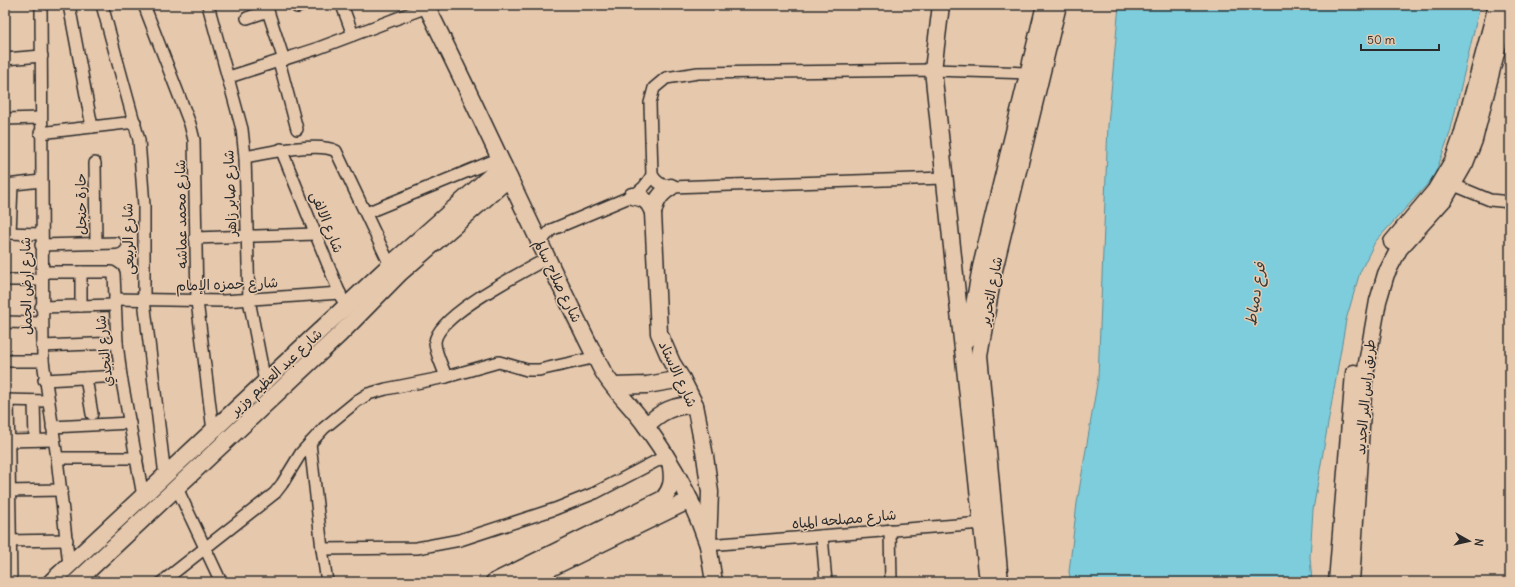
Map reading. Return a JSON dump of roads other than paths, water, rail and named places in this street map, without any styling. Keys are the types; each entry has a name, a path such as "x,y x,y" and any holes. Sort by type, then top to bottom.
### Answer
{"street":[{"name":"شارع ارض الجمل","path":"41,5 42,56 40,133 42,362 62,490 69,565"},
{"path":"69,5 92,127"},
{"name":"شارع الربيعى","path":"102,5 139,140 144,206 144,300 170,481 205,547 221,582"},
{"name":"شارع محمد عماشه","path":"144,5 190,124 194,140 197,301 213,431"},
{"name":"شارع صابر زاهر","path":"208,5 229,77 242,129 245,157 249,300 265,382"},
{"path":"342,5 353,35"},
{"name":"شارع التحرير","path":"941,5 933,70 988,582"},
{"name":"شارع التحرير","path":"963,348 971,321 981,266 1045,5"},
{"name":"شارع التحرير","path":"1000,582 979,355 994,270 1058,5"},
{"name":"طريق راس البر الجديد","path":"1351,582 1356,357 1376,273 1390,245 1435,191 1454,159 1498,14 1508,5"},
{"path":"229,77 282,61 427,6"},
{"name":"شارع صلاح سالم","path":"427,6 544,253 597,357 601,368 646,426 669,461 690,500 708,545"},
{"path":"247,18 267,8 282,61 297,129"},
{"name":"طريق راس البر الجديد","path":"1337,582 1366,360 1373,320 1386,274 1399,249 1435,210 1454,184 1465,163 1474,140 1498,14"},
{"path":"5,59 42,56"},
{"path":"944,178 671,187 663,186 656,181 652,175 650,103 654,88 666,78 698,73 933,70 1028,73"},
{"path":"5,119 40,118"},
{"path":"40,133 135,122"},
{"path":"245,157 281,149 326,147 336,150 390,265"},
{"name":"شارع الالفى","path":"281,149 343,300"},
{"name":"حارة حنجل","path":"95,163 96,244"},
{"path":"366,213 504,167"},
{"name":"شارع عبد العظيم وزير","path":"335,328 343,300 390,265 504,167"},
{"name":"شارع عبد العظيم وزير","path":"183,468 213,431 265,382 318,342 400,273 504,167"},
{"path":"446,378 435,343 437,335 445,324 479,298 544,253 547,234 559,226 641,191 652,175"},
{"path":"41,181 8,185 7,233 41,234"},
{"path":"1454,184 1490,200 1510,202"},
{"path":"652,212 662,193 671,187"},
{"path":"632,196 642,197 649,203 652,212"},
{"name":"شارع الاستاد","path":"652,212 659,333 672,363 695,405 710,492 708,545 714,582"},
{"path":"530,223 549,227 559,226"},
{"path":"196,238 316,234"},
{"name":"حارة حنجل","path":"41,245 116,243"},
{"path":"81,272 81,306"},
{"name":"شارع النجدي","path":"5,280 81,272 112,273 121,376 143,496"},
{"name":"شارع حمزه الإمام","path":"41,307 81,306 144,300 343,300"},
{"path":"5,322 42,323"},
{"name":"شارع عبد العظيم وزير","path":"76,582 183,468 318,342"},
{"path":"42,346 117,343"},
{"path":"162,582 275,493 282,484 294,462 324,428 368,394 386,389 446,378 500,362 516,368 539,370 597,357"},
{"path":"5,361 42,362"},
{"path":"44,380 121,376"},
{"path":"86,378 92,414"},
{"path":"614,386 647,385 682,379"},
{"path":"11,582 8,541 6,400 48,401"},
{"path":"34,401 36,440"},
{"path":"646,426 656,415 668,408 681,405 695,405"},
{"path":"52,426 130,423"},
{"path":"7,441 54,440"},
{"path":"310,443 327,582"},
{"path":"57,458 137,458"},
{"path":"322,549 417,548 460,540 555,509 669,461 673,479 670,491 663,499 494,582"},
{"name":"شارع عبد العظيم وزير","path":"51,582 143,496 170,481"},
{"path":"7,491 62,490"},
{"path":"522,582 690,500"},
{"name":"شارع مصلحه المياه","path":"708,545 982,523"},
{"path":"890,530 892,582"},
{"path":"822,536 826,582"},
{"path":"8,541 67,540"}],"water":[{"name":"فرع دمياط","path":"1119,5 1480,5 1450,133 1434,177 1375,242 1360,272 1346,320 1313,510 1310,557 1312,582 1071,582 1069,572 1077,503 1098,378 1108,125"}]}
